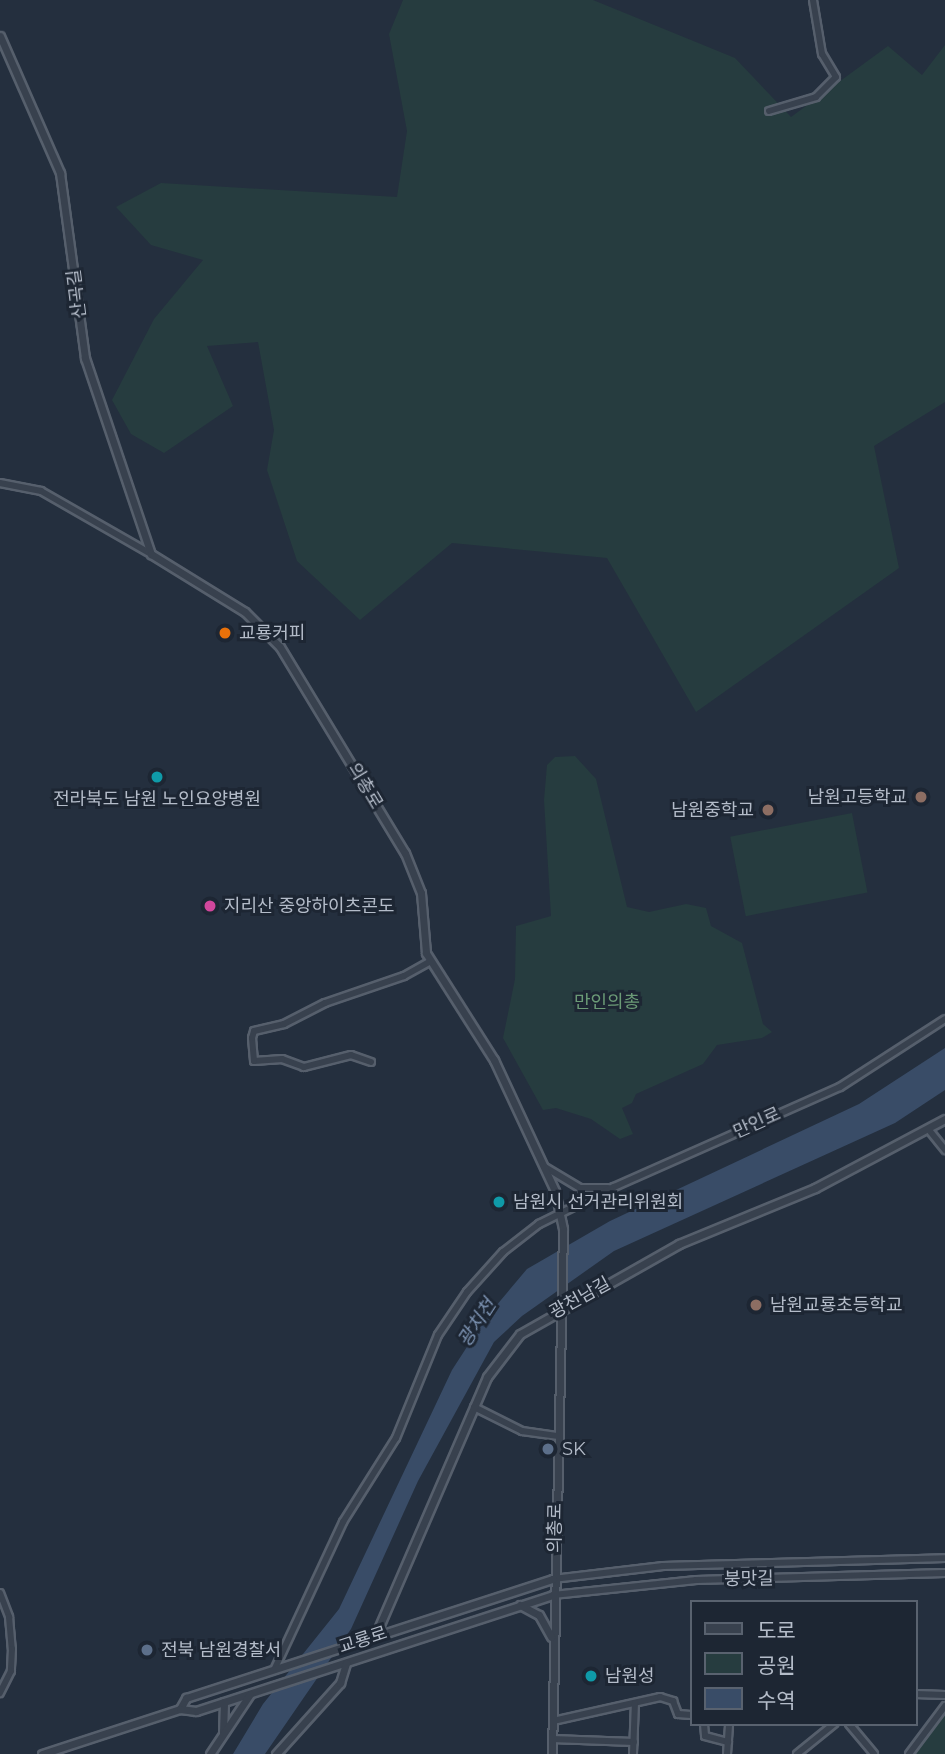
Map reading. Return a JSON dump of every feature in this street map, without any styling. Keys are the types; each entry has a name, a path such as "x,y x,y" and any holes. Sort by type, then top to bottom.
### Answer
{"street":[{"path":"769,111 816,97 836,77 822,54 813,0"},
{"name":"산곡길","path":"0,36 60,173 85,358 151,554"},
{"name":"의총로","path":"0,483 41,491 151,554 245,612 280,647 415,874 426,953 494,1060 545,1167 561,1213 563,1229 553,1595 552,1754"},
{"path":"370,1062 351,1055 303,1068 282,1059 254,1061 252,1038 254,1031 284,1024 325,1003 404,976 431,961"},
{"name":"만인로","path":"275,1668 343,1522 396,1438 427,1356 451,1314 513,1242 561,1213 614,1187 840,1087 945,1019"},
{"name":"광천남길","path":"375,1636 406,1573 474,1406 502,1354 520,1334 560,1305 679,1244 815,1188 929,1130 945,1119"},
{"path":"929,1130 945,1150"},
{"path":"545,1167 580,1188 614,1187"},
{"path":"474,1406 522,1432 557,1436"},
{"name":"붕맛길","path":"554,1579 663,1566 945,1558"},
{"name":"붕맛길","path":"553,1595 696,1580 945,1573"},
{"name":"교룡로","path":"180,1709 186,1698 554,1579"},
{"path":"0,1593 9,1618 12,1649 11,1671 0,1693"},
{"name":"교룡로","path":"42,1754 180,1709 196,1711 553,1595"},
{"path":"520,1605 544,1620 553,1644"},
{"path":"276,1754 340,1683 346,1663"},
{"path":"917,1693 945,1695"},
{"path":"210,1754 250,1694"},
{"path":"553,1721 635,1703 670,1699 678,1714 690,1715"},
{"path":"222,1736 224,1702"},
{"path":"634,1754 635,1703"},
{"path":"909,1754 945,1706"},
{"path":"704,1726 705,1736 727,1742"},
{"path":"727,1754 729,1726"},
{"path":"797,1754 832,1726"},
{"path":"851,1726 874,1754"},
{"path":"552,1739 634,1742"},
{"path":"69,1745 70,1754"}],"green space":[{"path":"403,0 593,0 735,58 791,117 888,46 922,75 945,45 945,402 874,446 899,568 696,712 607,558 452,543 360,620 297,561 267,470 274,430 258,342 207,346 233,406 164,453 131,434 112,400 154,319 203,260 151,245 116,207 161,183 397,197 407,131 389,34"},
{"name":"만인의총","path":"575,756 596,779 627,907 649,912 686,904 706,908 711,926 742,943 763,1024 772,1032 762,1038 717,1045 703,1064 636,1094 632,1103 622,1108 633,1134 620,1139 591,1119 556,1108 543,1110 503,1038 515,979 516,926 551,916 544,800 547,765 555,757"},
{"path":"852,813 867,893 746,916 730,837"},
{"path":"945,1707 945,1754 911,1754"}],"water":[{"path":"945,1048 945,1090 895,1123 614,1251 522,1316 494,1342 418,1481 351,1629 265,1754 233,1754 263,1704 339,1609 452,1370 485,1319 527,1269 610,1221 859,1104"}],"place":[{"name":"교룡커피","path":"225,633"},
{"name":"전라북도 남원 노인요양병원","path":"157,777"},
{"name":"남원고등학교","path":"921,797"},
{"name":"남원중학교","path":"768,810"},
{"name":"지리산 중앙하이츠콘도","path":"210,906"},
{"name":"남원시 선거관리위원회","path":"499,1202"},
{"name":"남원교룡초등학교","path":"756,1305"},
{"name":"SK","path":"548,1449"},
{"name":"전북 남원경찰서","path":"147,1650"},
{"name":"남원성","path":"591,1676"}],"water label":[{"name":"광치천","path":"477,1323"}]}
